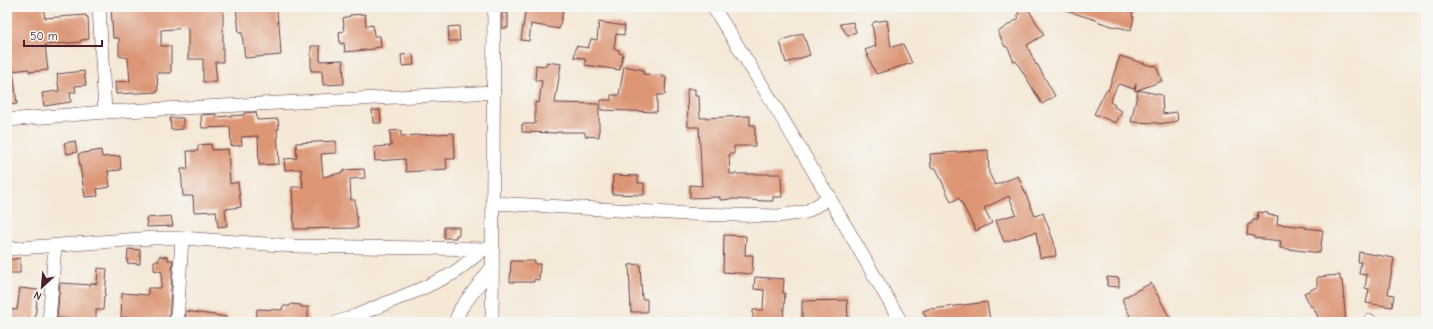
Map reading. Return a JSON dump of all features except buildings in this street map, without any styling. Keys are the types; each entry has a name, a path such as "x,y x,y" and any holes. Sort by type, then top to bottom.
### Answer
{"street":[{"path":"99,7 105,112"},
{"path":"492,322 492,267 488,249 493,203 494,7"},
{"path":"713,7 828,195 901,322"},
{"path":"7,120 105,112 494,92"},
{"path":"493,203 688,214 778,216 806,212 821,203 828,195"},
{"path":"7,249 153,238 182,238 294,246 488,249"},
{"path":"177,322 182,238"},
{"path":"49,322 55,246"},
{"path":"338,322 421,289 454,273 488,249"},
{"path":"455,322 461,308 492,267"}]}
